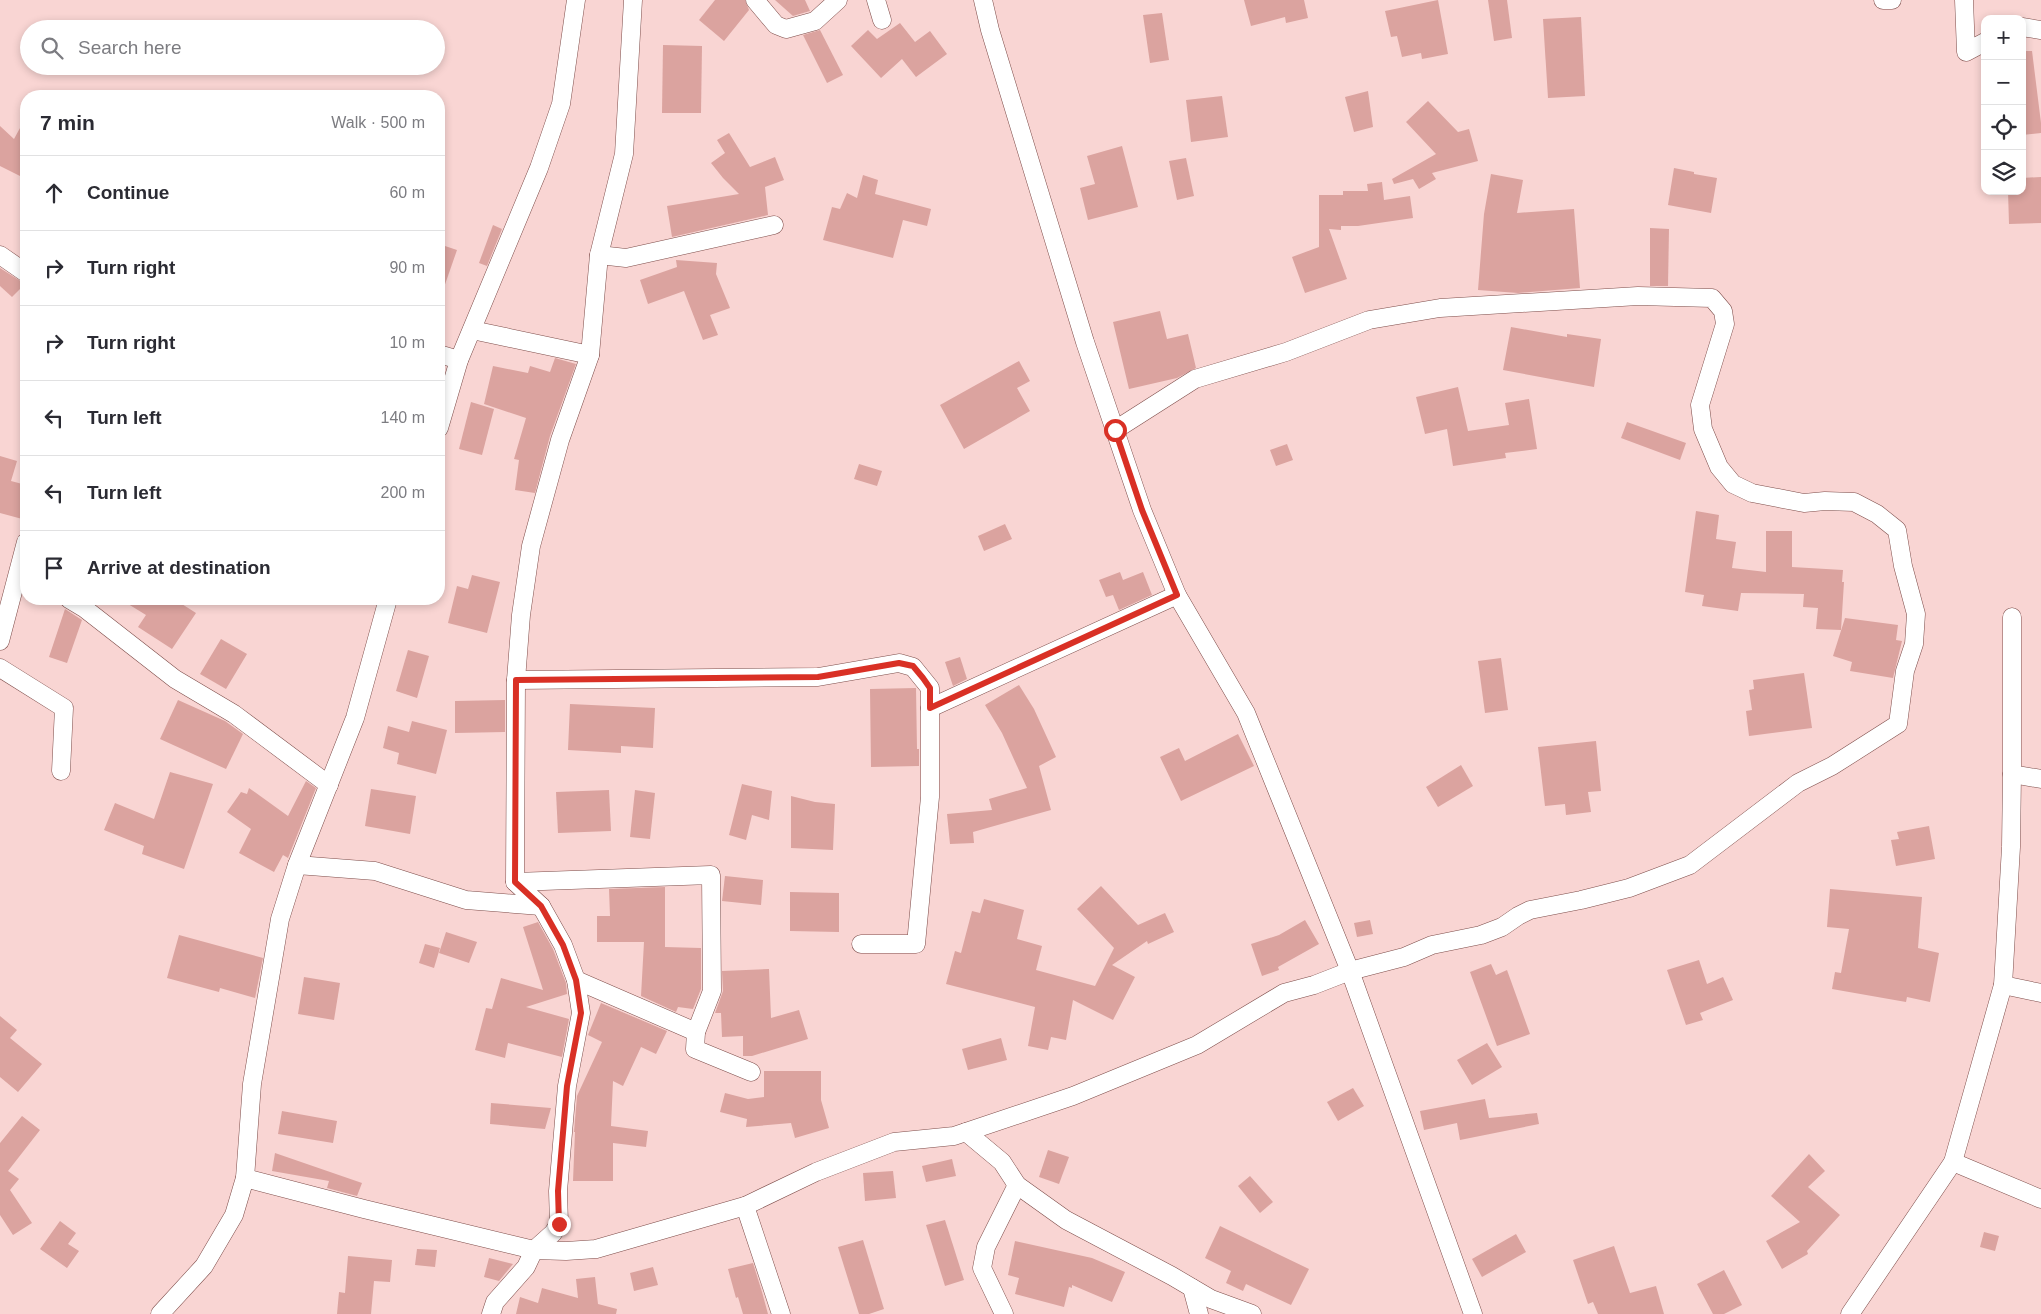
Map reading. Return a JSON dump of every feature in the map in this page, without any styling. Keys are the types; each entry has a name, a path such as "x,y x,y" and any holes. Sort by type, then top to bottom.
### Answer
{"street":[{"path":"445,408 459,360 539,168 560,104 576,0"},
{"path":"491,1314 495,1302 526,1267 534,1250 553,1233 559,1224 558,1191 567,1086 581,1013 576,980 563,945 541,906 515,882 516,680 521,616 531,546 560,440 590,355 599,255 624,154 633,0"},
{"path":"755,0 776,25 786,29 815,21 838,0"},
{"path":"876,0 882,20"},
{"path":"983,0 990,30 1085,342 1142,510 1177,595 1246,713 1350,971 1472,1314"},
{"path":"1883,0 1892,0"},
{"path":"1964,0 1966,52 1981,44"},
{"path":"2026,28 2041,30"},
{"path":"599,255 626,258 774,225"},
{"path":"0,255 20,269"},
{"path":"245,1178 534,1250 566,1251 596,1249 745,1206 816,1172 894,1142 954,1136 1073,1096 1197,1045 1284,993 1314,985 1350,971 1404,957 1432,945 1480,935 1502,926 1530,910 1629,888 1690,865 1798,783 1832,766 1898,724 1905,671 1914,644 1916,614 1897,530 1877,514 1854,502 1824,501 1804,503 1752,493 1733,484 1719,467 1703,429 1700,405 1725,324 1723,311 1712,298 1638,296 1440,308 1369,320 1286,352 1196,379 1115,430"},
{"path":"472,330 590,355"},
{"path":"445,356 459,360"},
{"path":"0,641 20,579"},
{"path":"930,708 1177,595"},
{"path":"79,605 175,679 234,714 329,785"},
{"path":"160,1314 204,1266 234,1215 245,1178 252,1084 280,919 297,865 355,718 386,605"},
{"path":"1850,1314 1953,1162 2003,985 2011,847 2012,617"},
{"path":"516,680 818,677 899,663 913,666 930,688 930,797 916,944 861,944"},
{"path":"0,668 64,708 61,771"},
{"path":"2012,774 2041,779"},
{"path":"297,865 374,871 466,900 541,906"},
{"path":"515,882 711,875 712,991 696,1032 695,1049 751,1072"},
{"path":"576,980 696,1032"},
{"path":"2003,985 2041,993"},
{"path":"966,1132 1002,1162 1017,1185 1066,1220 1211,1300 1252,1314"},
{"path":"1953,1162 2041,1200"},
{"path":"1004,1314 982,1268 986,1247 1017,1185"},
{"path":"745,1206 781,1314"},
{"path":"1192,1288 1199,1314"}],"building":[{"path":"715,0 745,0 749,10 724,41 699,20"},
{"path":"775,0 805,0 810,11 793,16"},
{"path":"1244,0 1304,0 1308,18 1286,23 1285,17 1251,26"},
{"path":"1438,0 1448,54 1422,59 1421,53 1402,57 1397,36 1391,37 1385,11"},
{"path":"1488,0 1507,0 1512,38 1494,41"},
{"path":"1162,13 1169,60 1150,63 1143,15"},
{"path":"1581,17 1585,96 1548,98 1543,19"},
{"path":"900,23 915,42 930,31 947,54 916,77 902,59 881,78 851,46 868,30 877,39"},
{"path":"820,30 843,75 827,83 803,35"},
{"path":"663,45 702,46 701,113 662,113"},
{"path":"2026,51 2032,51 2041,133 2026,135"},
{"path":"1368,91 1373,127 1354,132 1345,97"},
{"path":"1222,96 1228,137 1191,142 1186,100"},
{"path":"1428,101 1458,132 1469,129 1478,161 1432,173 1436,179 1419,189 1413,179 1394,184 1392,179 1436,154 1406,122"},
{"path":"0,126 14,139 20,128 20,176 0,166"},
{"path":"729,133 750,167 775,157 784,180 765,187 768,215 672,237 667,206 739,194 711,163 725,153 717,140"},
{"path":"1122,146 1138,207 1088,220 1080,188 1095,184 1087,156"},
{"path":"1186,158 1194,196 1177,200 1169,161"},
{"path":"1674,168 1717,178 1711,213 1668,205"},
{"path":"1491,174 1523,180 1517,213 1574,209 1580,288 1518,293 1478,290 1484,214"},
{"path":"863,175 878,180 875,194 931,209 927,226 903,220 893,258 823,240 832,207 840,209 847,193 857,198"},
{"path":"2041,177 2041,223 2009,224 2008,195 2026,195 2026,178"},
{"path":"1382,182 1384,200 1410,196 1413,218 1358,226 1341,226 1341,230 1329,229 1347,279 1305,293 1292,257 1319,247 1319,195 1343,195 1343,191 1368,191 1367,184"},
{"path":"493,225 502,229 487,266 479,263"},
{"path":"1650,228 1669,229 1668,286 1650,286"},
{"path":"445,246 457,250 445,284"},
{"path":"676,260 717,263 716,274 730,308 710,315 718,335 703,340 684,291 648,304 640,280 677,267"},
{"path":"0,268 20,281 20,289 12,297 0,286"},
{"path":"1160,311 1167,339 1188,334 1196,368 1177,378 1129,389 1113,322"},
{"path":"1511,327 1567,337 1567,334 1601,339 1594,387 1503,370"},
{"path":"555,358 576,364 550,436 535,493 515,490 519,460 514,459 526,418 484,404 493,366 528,373 530,366 550,372"},
{"path":"1019,361 1030,381 1017,388 1030,411 964,449 940,405"},
{"path":"1458,387 1468,431 1509,425 1505,403 1529,399 1537,449 1505,453 1506,458 1453,466 1447,429 1425,434 1416,397"},
{"path":"471,402 494,409 482,455 459,449"},
{"path":"1627,422 1686,443 1680,460 1621,438"},
{"path":"1287,444 1293,460 1276,466 1270,450"},
{"path":"0,456 17,461 11,481 20,483 20,518 0,513"},
{"path":"859,464 882,471 877,486 854,479"},
{"path":"1696,511 1719,515 1716,539 1736,542 1732,568 1766,572 1766,531 1792,531 1792,567 1843,570 1841,630 1816,629 1818,608 1803,607 1804,594 1741,593 1738,611 1702,606 1704,595 1685,592"},
{"path":"1005,524 1012,539 984,551 978,536"},
{"path":"1120,572 1123,580 1143,572 1152,595 1119,610 1113,595 1106,597 1099,580"},
{"path":"472,575 500,582 487,633 448,623 457,586 468,589"},
{"path":"130,605 183,605 196,613 172,649 138,627 146,615"},
{"path":"65,609 82,620 67,663 49,657"},
{"path":"1845,618 1898,625 1896,640 1902,641 1893,678 1850,671 1852,662 1833,656"},
{"path":"221,639 247,654 226,689 200,674"},
{"path":"408,650 429,656 417,698 396,691"},
{"path":"960,657 967,679 953,686 945,662"},
{"path":"1501,658 1508,710 1485,713 1478,661"},
{"path":"1804,673 1812,728 1749,736 1746,711 1752,710 1749,690 1754,689 1753,680"},
{"path":"1019,685 1034,709 1056,757 1039,766 1051,810 973,832 974,843 950,844 947,814 992,810 989,799 1027,788 1002,733 985,705"},
{"path":"916,688 919,766 871,767 870,689"},
{"path":"178,700 225,721 243,734 226,769 160,739"},
{"path":"505,700 505,732 455,733 455,701"},
{"path":"570,704 655,708 653,748 621,746 621,753 568,750"},
{"path":"412,721 447,730 436,774 397,764 399,753 383,748 388,726 409,732"},
{"path":"1238,734 1254,766 1181,801 1160,757 1179,748 1185,761"},
{"path":"1596,741 1601,791 1588,792 1591,812 1566,815 1565,804 1545,806 1538,747"},
{"path":"1461,765 1473,786 1438,807 1426,787"},
{"path":"170,772 213,784 184,869 142,854 144,846 104,830 115,803 154,819"},
{"path":"306,781 316,788 288,858 283,855 274,872 239,853 251,829 227,812 241,792 247,794 249,788 288,816"},
{"path":"742,784 772,791 769,820 752,815 746,840 729,835"},
{"path":"371,789 416,796 410,834 365,826"},
{"path":"609,790 611,831 558,833 556,792"},
{"path":"635,790 655,793 650,839 630,837"},
{"path":"791,796 815,802 835,804 833,850 791,848"},
{"path":"1929,826 1935,859 1896,866 1891,840 1899,839 1897,832"},
{"path":"725,876 763,880 761,905 722,901"},
{"path":"1101,886 1138,925 1165,913 1174,932 1148,944 1147,941 1112,965 1135,977 1113,1020 1073,1000 1066,1040 1051,1037 1048,1050 1028,1046 1035,1007 946,984 955,951 961,953 972,911 980,913 984,899 1024,910 1017,939 1042,946 1036,970 1095,986 1114,948 1077,909"},
{"path":"665,887 665,947 701,948 701,989 693,1009 678,1007 676,1012 641,996 644,942 597,942 597,916 610,916 609,889"},
{"path":"1830,889 1922,897 1918,948 1939,953 1930,1002 1907,997 1906,1002 1832,989 1835,972 1841,973 1849,929 1827,927"},
{"path":"790,892 839,893 839,932 790,931"},
{"path":"1305,920 1319,944 1278,967 1279,970 1262,976 1251,944 1279,935"},
{"path":"1370,920 1373,934 1357,937 1354,923"},
{"path":"538,922 553,949 566,983 567,994 526,1007 569,1019 562,1057 508,1043 505,1058 475,1050 486,1008 492,1009 501,978 543,990 523,927"},
{"path":"446,932 477,942 469,963 439,953"},
{"path":"179,935 263,958 255,998 220,988 219,992 167,978"},
{"path":"425,944 440,948 434,968 419,963"},
{"path":"1699,960 1707,984 1723,977 1733,1000 1700,1013 1703,1020 1686,1025 1667,970"},
{"path":"1491,964 1496,975 1507,970 1530,1034 1497,1046 1470,972"},
{"path":"769,969 771,1018 799,1010 808,1039 752,1056 743,1056 743,1036 722,1037 721,1013 715,1013 723,991 722,971"},
{"path":"304,977 340,983 334,1020 298,1014"},
{"path":"601,1003 667,1031 656,1054 641,1047 623,1086 613,1081 611,1126 648,1131 646,1147 613,1143 613,1181 573,1181 577,1096 602,1042 588,1035"},
{"path":"0,1016 17,1030 10,1038 42,1064 18,1092 0,1077"},
{"path":"1001,1038 1007,1060 968,1070 962,1049"},
{"path":"1487,1043 1502,1067 1472,1085 1457,1060"},
{"path":"764,1071 821,1071 821,1100 829,1128 795,1138 791,1123 746,1127 747,1119 720,1112 725,1093 748,1099 764,1097"},
{"path":"1353,1088 1364,1106 1338,1121 1327,1102"},
{"path":"1485,1099 1489,1118 1537,1113 1539,1124 1460,1140 1457,1123 1424,1130 1420,1111"},
{"path":"491,1103 551,1108 545,1129 490,1124"},
{"path":"282,1111 337,1121 333,1143 278,1134"},
{"path":"22,1116 40,1130 8,1171 19,1179 10,1190 32,1223 13,1235 0,1215 0,1143"},
{"path":"1048,1150 1069,1157 1059,1184 1039,1177"},
{"path":"275,1153 362,1183 357,1196 327,1188 329,1181 272,1171"},
{"path":"1809,1154 1825,1171 1808,1187 1840,1215 1807,1251 1808,1254 1782,1269 1766,1241 1800,1222 1771,1196"},
{"path":"952,1159 956,1176 926,1182 922,1166"},
{"path":"893,1171 896,1198 865,1201 863,1173"},
{"path":"1250,1176 1273,1202 1260,1213 1238,1186"},
{"path":"945,1220 964,1280 945,1286 926,1225"},
{"path":"60,1221 76,1233 68,1244 79,1251 67,1268 40,1249"},
{"path":"1220,1226 1309,1269 1291,1305 1246,1284 1243,1291 1226,1283 1231,1271 1205,1258"},
{"path":"1984,1232 1999,1236 1995,1251 1980,1247"},
{"path":"1516,1234 1526,1252 1482,1277 1472,1259"},
{"path":"863,1240 884,1309 869,1314 859,1314 838,1247"},
{"path":"1015,1241 1092,1258 1125,1272 1112,1302 1072,1285 1072,1288 1069,1287 1064,1307 1015,1294 1019,1278 1008,1275"},
{"path":"1614,1246 1630,1293 1656,1286 1664,1314 1598,1314 1593,1302 1588,1304 1573,1260"},
{"path":"417,1249 437,1250 435,1267 415,1265"},
{"path":"348,1256 392,1260 390,1282 374,1281 371,1314 337,1314 339,1292 345,1293"},
{"path":"489,1258 513,1264 499,1281 484,1277"},
{"path":"753,1263 768,1314 743,1314 738,1297 736,1298 728,1269"},
{"path":"653,1267 658,1285 634,1291 630,1273"},
{"path":"1724,1270 1742,1305 1724,1314 1713,1314 1697,1284"},
{"path":"595,1277 598,1304 617,1309 616,1314 516,1314 520,1297 538,1303 542,1288 578,1298 576,1279"}],"route":[{"path":"559,1224 558,1191 567,1086 581,1013 576,980 563,945 541,906 515,882 516,680 818,677 899,663 913,666 930,688 930,708 1177,595 1142,510 1115,430"}]}
